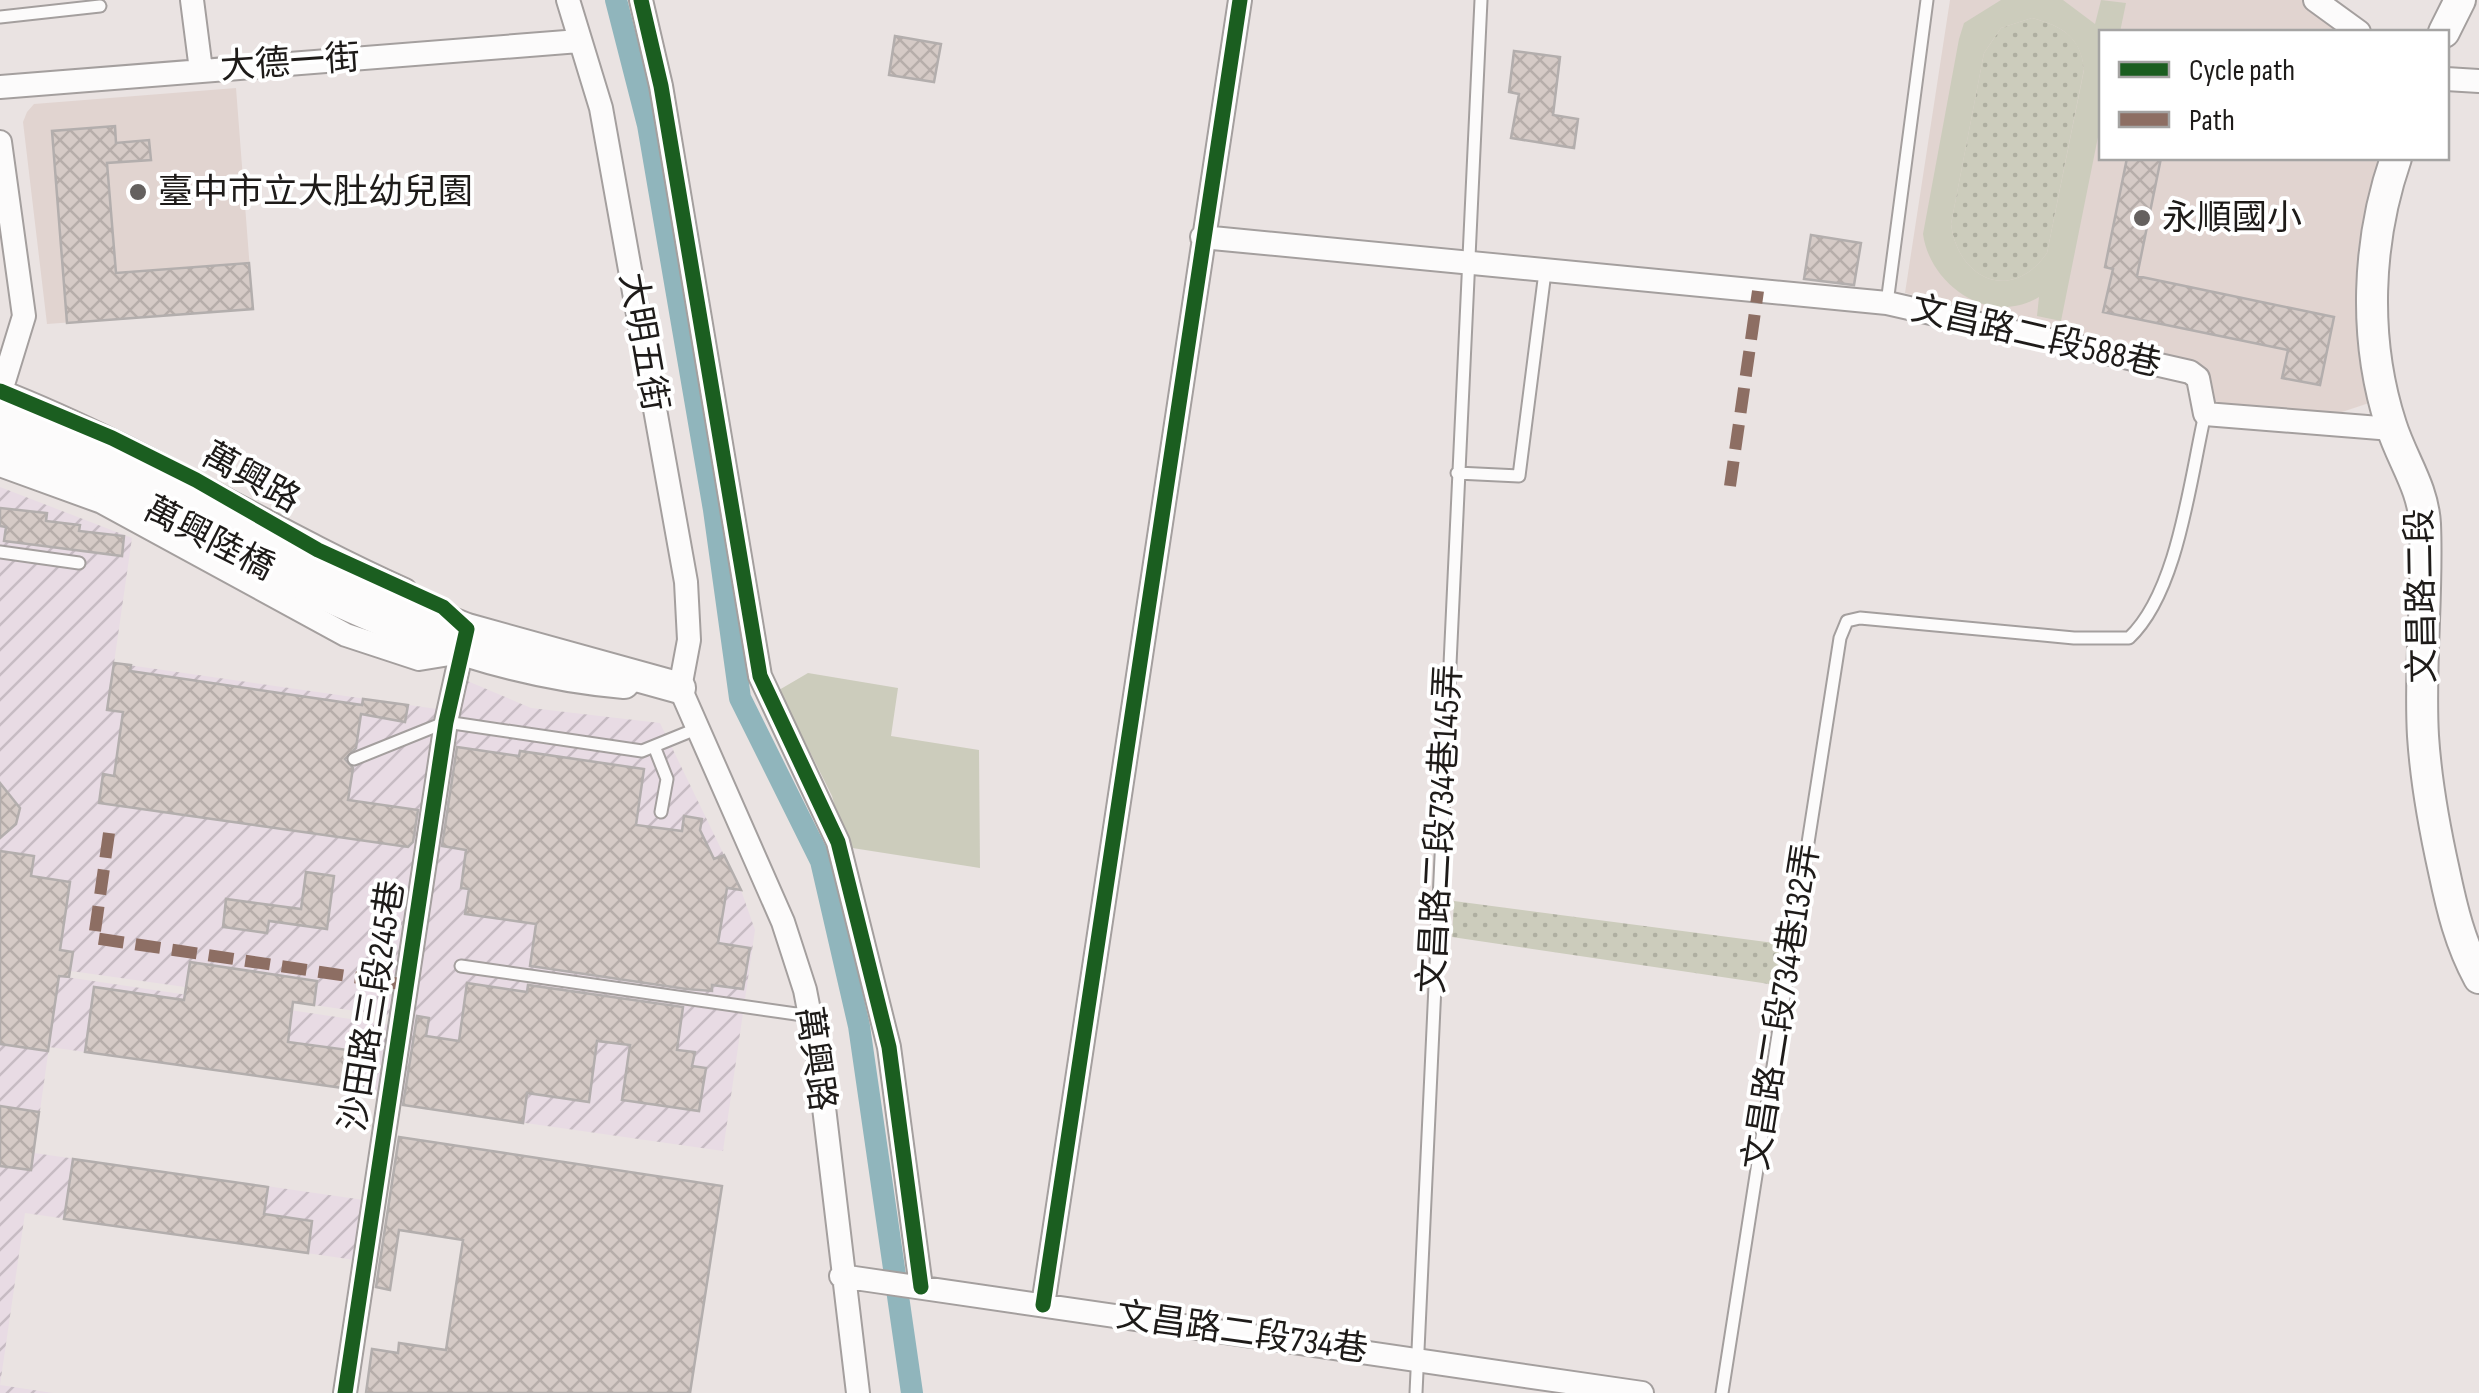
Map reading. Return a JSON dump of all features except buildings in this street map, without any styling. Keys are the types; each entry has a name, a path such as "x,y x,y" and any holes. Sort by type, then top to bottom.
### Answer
{"street":[{"path":"192,0 201,70"},
{"name":"大明五街","path":"568,0 600,108 686,582 689,640 680,688"},
{"path":"641,0 661,86 760,676 782,733 838,842 889,1047 921,1287"},
{"path":"1043,1305 1131,747 1202,237 1240,0"},
{"path":"2445,30 2460,0"},
{"path":"2325,3 2357,30"},
{"name":"大德一街","path":"0,87 579,41"},
{"path":"2449,79 2479,80"},
{"path":"0,142 6,223 24,316 0,391"},
{"name":"文昌路二段","path":"2395,160 2379,208 2373,332 2392,429 2419,486 2425,520 2423,733 2430,803 2457,932 2479,978"},
{"path":"1202,237 1887,303"},
{"name":"文昌路二段588巷","path":"1887,303 2190,372 2198,378 2206,414"},
{"name":"萬興路","path":"0,391 112,438 196,480 318,550 443,607 464,640"},
{"path":"2206,414 2392,429"},
{"name":"萬興陸橋","path":"0,418 26,424 178,491 422,625"},
{"name":"萬興陸橋","path":"0,446 79,474 290,580 422,625"},
{"name":"萬興路","path":"0,466 102,502 346,635 419,659 464,640"},
{"name":"萬興路","path":"422,625 567,678 680,688 783,922 810,1016 840,1276 858,1393"},
{"name":"沙田路三段245巷","path":"345,1393 446,722 464,640"},
{"name":"文昌路二段734巷","path":"840,1276 1418,1357 1642,1393"}],"lane":[{"name":"文昌路二段734巷145弄","path":"1416,1393 1481,0"},
{"path":"1887,303 1927,0"},
{"path":"0,17 100,6"},
{"path":"1457,473 1520,476 1546,272"},
{"name":"文昌路二段734巷132弄","path":"1722,1393 1840,638 1847,622 1860,618 2074,638 2129,638 2148,619 2176,542 2206,414"},
{"path":"0,552 79,563"},
{"path":"354,759 446,722 642,750 696,729"},
{"path":"654,746 667,779 662,812"},
{"path":"460,966 810,1016"}],"shaded area":[{"name":"永順國小","path":"1950,0 2306,0 2346,30 2099,30 2099,160 2384,160 2369,403 2333,415 2215,403 2202,365 1905,293"},
{"name":"臺中市立大肚幼兒園","path":"236,88 253,309 47,324 23,122 27,112 34,104"},
{"path":"0,487 132,538 114,663 437,709 392,1016 71,971 69,977 59,976 391,1025 382,1093 49,1047 34,1153 364,1200 355,1260 25,1213 0,1385"},
{"path":"465,680 531,708 660,723 741,890 755,930 723,1151 400,1105"},
{"path":"0,1385 53,1393 0,1393"}],"green space":[{"path":"2001,0 2063,0 2095,24 2101,0 2126,3 2120,30 2099,30 2099,132 2061,321 2037,316 2039,297 2001,307 1965,296 1937,270 1928,253 1923,234 1964,23","holes":["2032,18 2061,29 2079,49 2084,70 2047,253 2018,278 1988,278 1964,259 1951,224 1984,53 2001,28"]},
{"path":"2032,18 2068,34 2079,49 2084,69 2047,253 2033,269 2003,281 1975,271 1964,259 1951,224 1984,53 2001,28"},
{"path":"808,673 898,688 891,736 979,750 980,868 846,847 832,796 779,690"},
{"path":"1454,901 1782,944 1776,985 1452,937"}],"waterway":[{"path":"616,0 648,125 714,510 740,698 821,861 859,1026 912,1393"}],"marked path":[{"path":"1730,486 1758,291"},
{"path":"109,833 94,938 407,985"}],"cycle path":[{"path":"641,0 661,86 760,676 838,842 889,1047 921,1287"},
{"path":"1043,1305 1240,0"},
{"path":"0,391 112,438 196,480 318,550 443,607 467,629 446,722 345,1393"}],"place":[{"name":"臺中市立大肚幼兒園","path":"138,192"},
{"name":"永順國小","path":"2142,218"}]}
